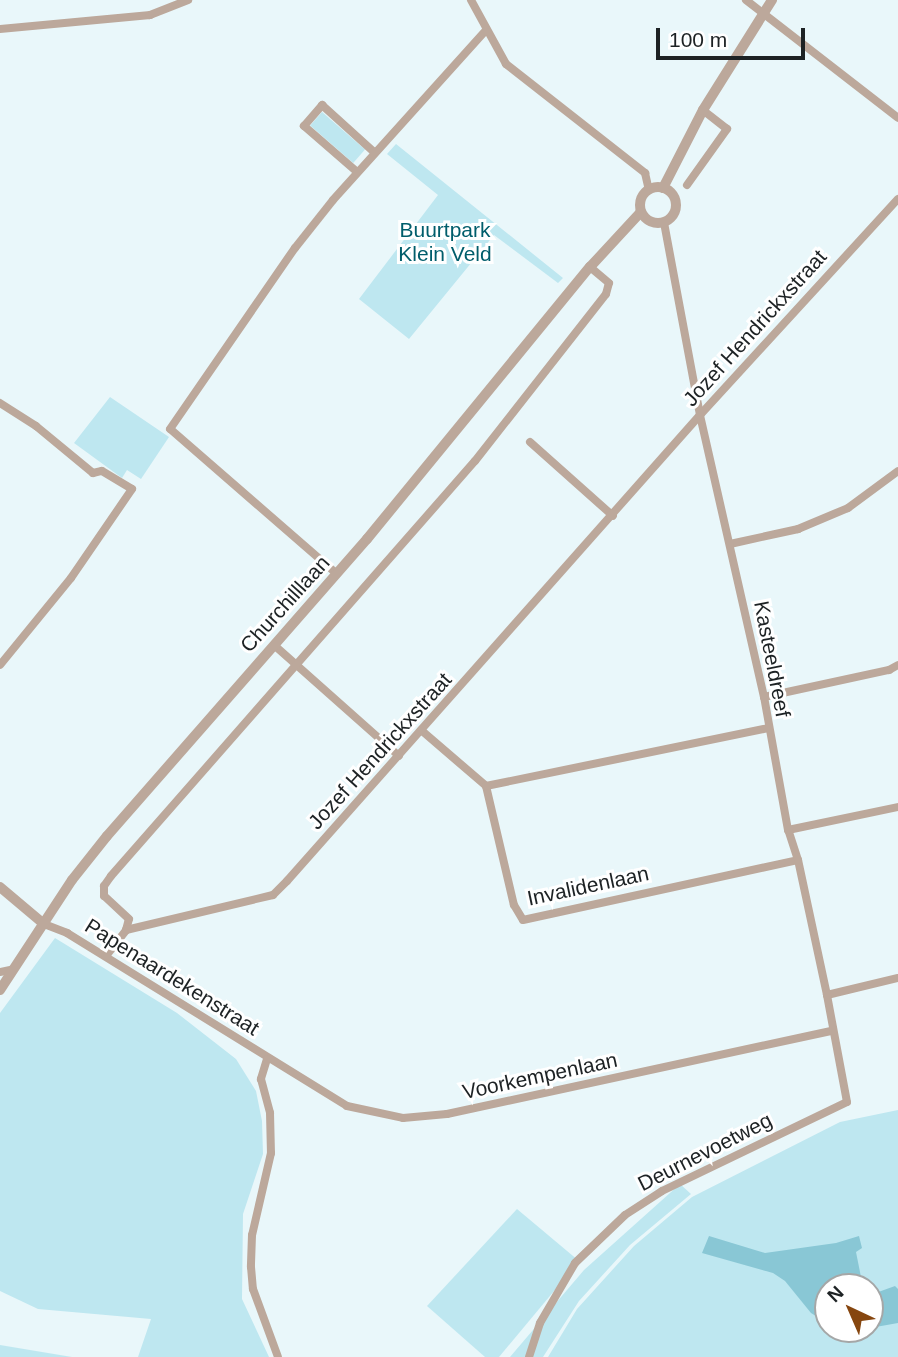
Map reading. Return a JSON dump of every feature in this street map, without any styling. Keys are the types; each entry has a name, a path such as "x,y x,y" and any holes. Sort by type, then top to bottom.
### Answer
{"street":[{"path":"0,29 149,15 188,0"},
{"path":"471,0 485,31 506,64 645,173 649,190"},
{"path":"746,0 765,12 779,27 898,118"},
{"path":"663,188 702,110 772,0"},
{"path":"337,574 170,429 295,248 356,171 485,31"},
{"path":"356,171 304,126 322,105 374,152"},
{"path":"687,185 727,129 702,110"},
{"path":"663,188 676,201 674,214 664,222 653,223 642,212 641,200 649,190 663,188"},
{"name":"Jozef Hendrickxstraat","path":"126,930 273,895 613,516 700,415 898,199"},
{"name":"Churchilllaan","path":"0,990 72,880 107,836 337,574 426,470 590,267 642,212"},
{"name":"Kasteeldreef","path":"664,222 700,415 764,697 788,830 798,860 847,1102"},
{"path":"106,956 126,930 129,919 116,904 104,897 104,886 111,876 475,461 606,294 609,283 590,267"},
{"path":"0,402 36,426 93,473 102,471 132,489 71,578 0,665"},
{"path":"530,442 613,516"},
{"path":"730,544 798,530 848,508 898,471"},
{"path":"274,645 398,756"},
{"path":"764,697 889,670 898,665"},
{"path":"421,730 486,786 768,728"},
{"name":"Invalidenlaan","path":"486,786 514,905 523,920 798,860"},
{"path":"788,830 898,807"},
{"path":"0,887 44,924"},
{"name":"Papenaardekenstraat","path":"44,924 67,933 106,956 267,1059 261,1079 270,1113 271,1153 252,1235 251,1267 253,1289 278,1357"},
{"path":"0,972 14,969"},
{"path":"827,995 898,978"},
{"name":"Voorkempenlaan","path":"267,1059 347,1106 403,1118 447,1114 832,1031"},
{"name":"Deurnevoetweg","path":"529,1357 540,1324 575,1263 625,1215 662,1191 847,1102"}],"green space":[{"path":"322,112 365,149 353,163 310,126"},
{"name":"Buurtpark Klein Veld","path":"396,144 563,278 558,283 494,235 409,339 359,299 438,195 387,154"},
{"path":"110,397 169,437 141,479 127,470 122,478 74,443"},
{"path":"55,938 177,1013 236,1059 256,1091 262,1121 263,1154 243,1214 242,1299 269,1357 138,1357 151,1319 38,1309 0,1291 0,1013"},
{"path":"898,1110 898,1357 548,1357 577,1309 634,1246 692,1197 840,1122"},
{"path":"680,1184 691,1194 630,1245 579,1301 543,1357 510,1357 584,1270"},
{"path":"517,1209 579,1261 499,1357 485,1357 427,1306"},
{"path":"0,1345 72,1357 0,1357"}],"shaded area":[{"path":"709,1236 765,1253 836,1243 859,1236 862,1248 856,1252 860,1273 814,1273 814,1315 785,1281 773,1273 702,1253"},
{"path":"895,1286 898,1289 898,1323 884,1326 884,1290"}]}
